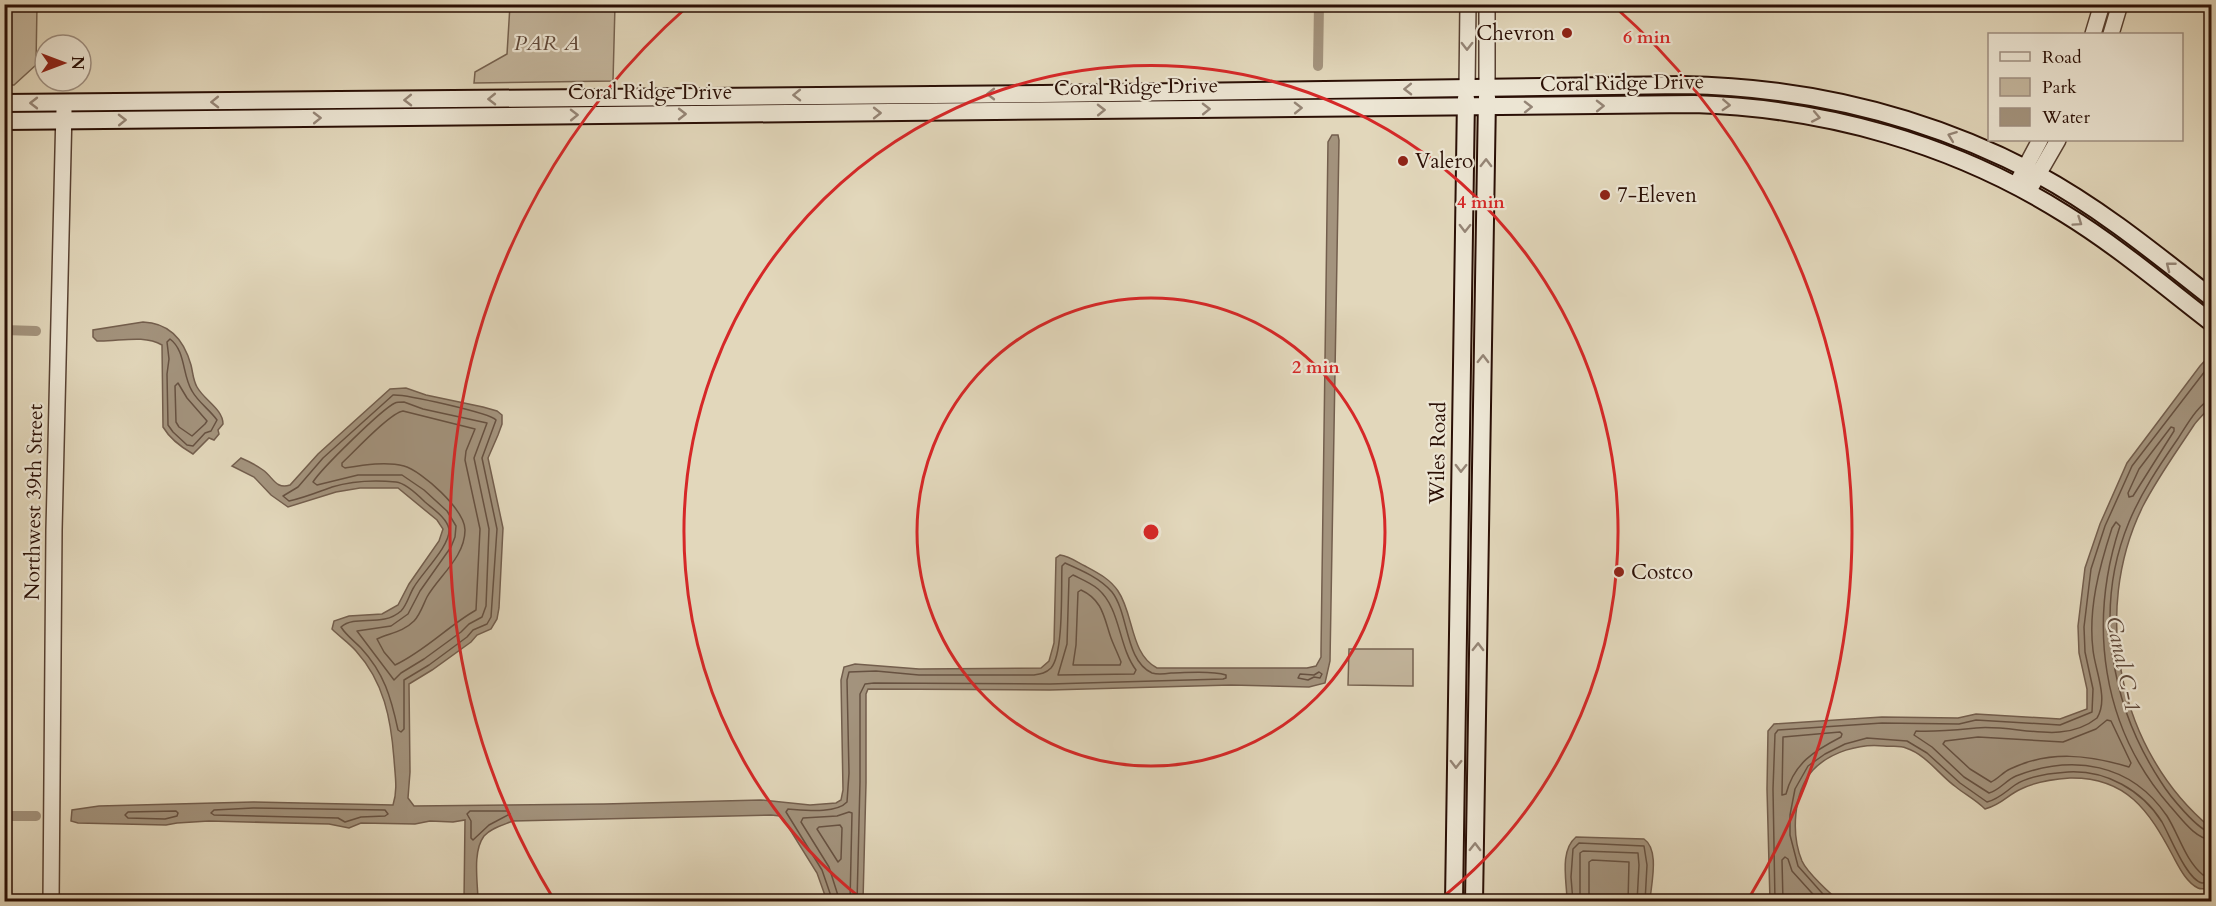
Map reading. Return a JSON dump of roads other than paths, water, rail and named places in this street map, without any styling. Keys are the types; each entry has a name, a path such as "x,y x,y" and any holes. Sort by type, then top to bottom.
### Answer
{"main road":[{"name":"Coral Ridge Drive","path":"4,103 1713,86 1804,95 1862,107 1913,122 1980,147 2031,171 2098,212 2211,298"},
{"name":"Wiles Road","path":"1474,902 1487,87"},
{"name":"Wiles Road","path":"1454,902 1467,88"},
{"name":"Coral Ridge Drive","path":"4,121 1694,104 1734,106 1785,111 1852,124 1917,143 1979,167 2022,189 2097,235 2211,323"}],"street":[{"name":"Wiles Road","path":"1467,88 1468,4"},
{"name":"Wiles Road","path":"1487,4 1487,87"},
{"path":"2093,33 2102,4"},
{"path":"2111,33 2120,4"},
{"name":"Northwest 39th Street","path":"51,902 54,530 64,103"},
{"path":"2022,189 2031,171 2040,141"},
{"path":"2031,171 2057,141"}],"water":[{"path":"1332,135 1338,135 1339,140 1330,661 1325,683 1309,687 1231,685 1050,690 868,689 866,694 863,901 827,901 817,873 784,820 780,816 771,815 513,821 490,831 480,843 477,859 478,902 464,901 465,820 415,824 361,823 349,828 329,824 209,821 166,825 71,821 72,810 99,806 253,802 393,805 396,788 391,730 380,688 366,663 332,629 334,621 349,616 382,614 398,605 409,584 439,541 443,529 437,520 398,488 360,488 336,492 288,507 271,495 254,477 232,466 241,458 263,470 281,486 290,485 318,454 390,389 406,388 426,395 483,407 502,415 502,424 488,458 503,528 497,619 491,629 477,635 471,642 409,684 408,798 414,806 761,800 810,805 836,803 841,800 843,790 841,680 844,667 855,664 919,669 1041,668 1049,661 1054,643 1056,558 1060,555 1095,571 1115,587 1123,600 1137,644 1148,662 1157,668 1307,668 1316,666 1321,657 1328,142"},
{"path":"143,322 168,329 180,341 188,356 197,387 217,409 222,419 223,424 218,430 219,434 214,440 209,438 193,454 176,442 163,427 162,345 139,339 97,341 93,337 93,330"},
{"path":"2211,354 2213,387 2211,404 2194,425 2155,485 2143,506 2127,547 2118,591 2117,635 2123,679 2135,721 2154,761 2179,797 2211,828 2211,888 2200,889 2186,878 2145,811 2121,790 2107,783 2070,778 2045,781 2021,789 1996,805 1985,809 1913,751 1901,747 1875,745 1846,750 1828,758 1806,779 1798,802 1795,827 1798,851 1802,861 1819,882 1840,901 1770,901 1768,731 1774,724 1882,717 1958,718 1976,714 2060,719 2087,709 2087,689 2079,653 2078,626 2085,568 2100,524 2127,463"},
{"path":"1576,837 1644,839 1649,844 1653,859 1650,901 1567,901 1565,876 1567,850"}],"waterway":[{"path":"1318,66 1319,4"},
{"path":"4,330 36,331"},
{"path":"4,816 36,816"}],"place":[{"name":"Chevron","path":"1567,33"},
{"name":"Valero","path":"1403,161"},
{"name":"7-Eleven","path":"1605,195"},
{"name":"Costco","path":"1619,572"}],"park label":[{"name":"PAR A","path":"547,43"}],"water label":[{"name":"Canal C-1","path":"2123,664"}]}
